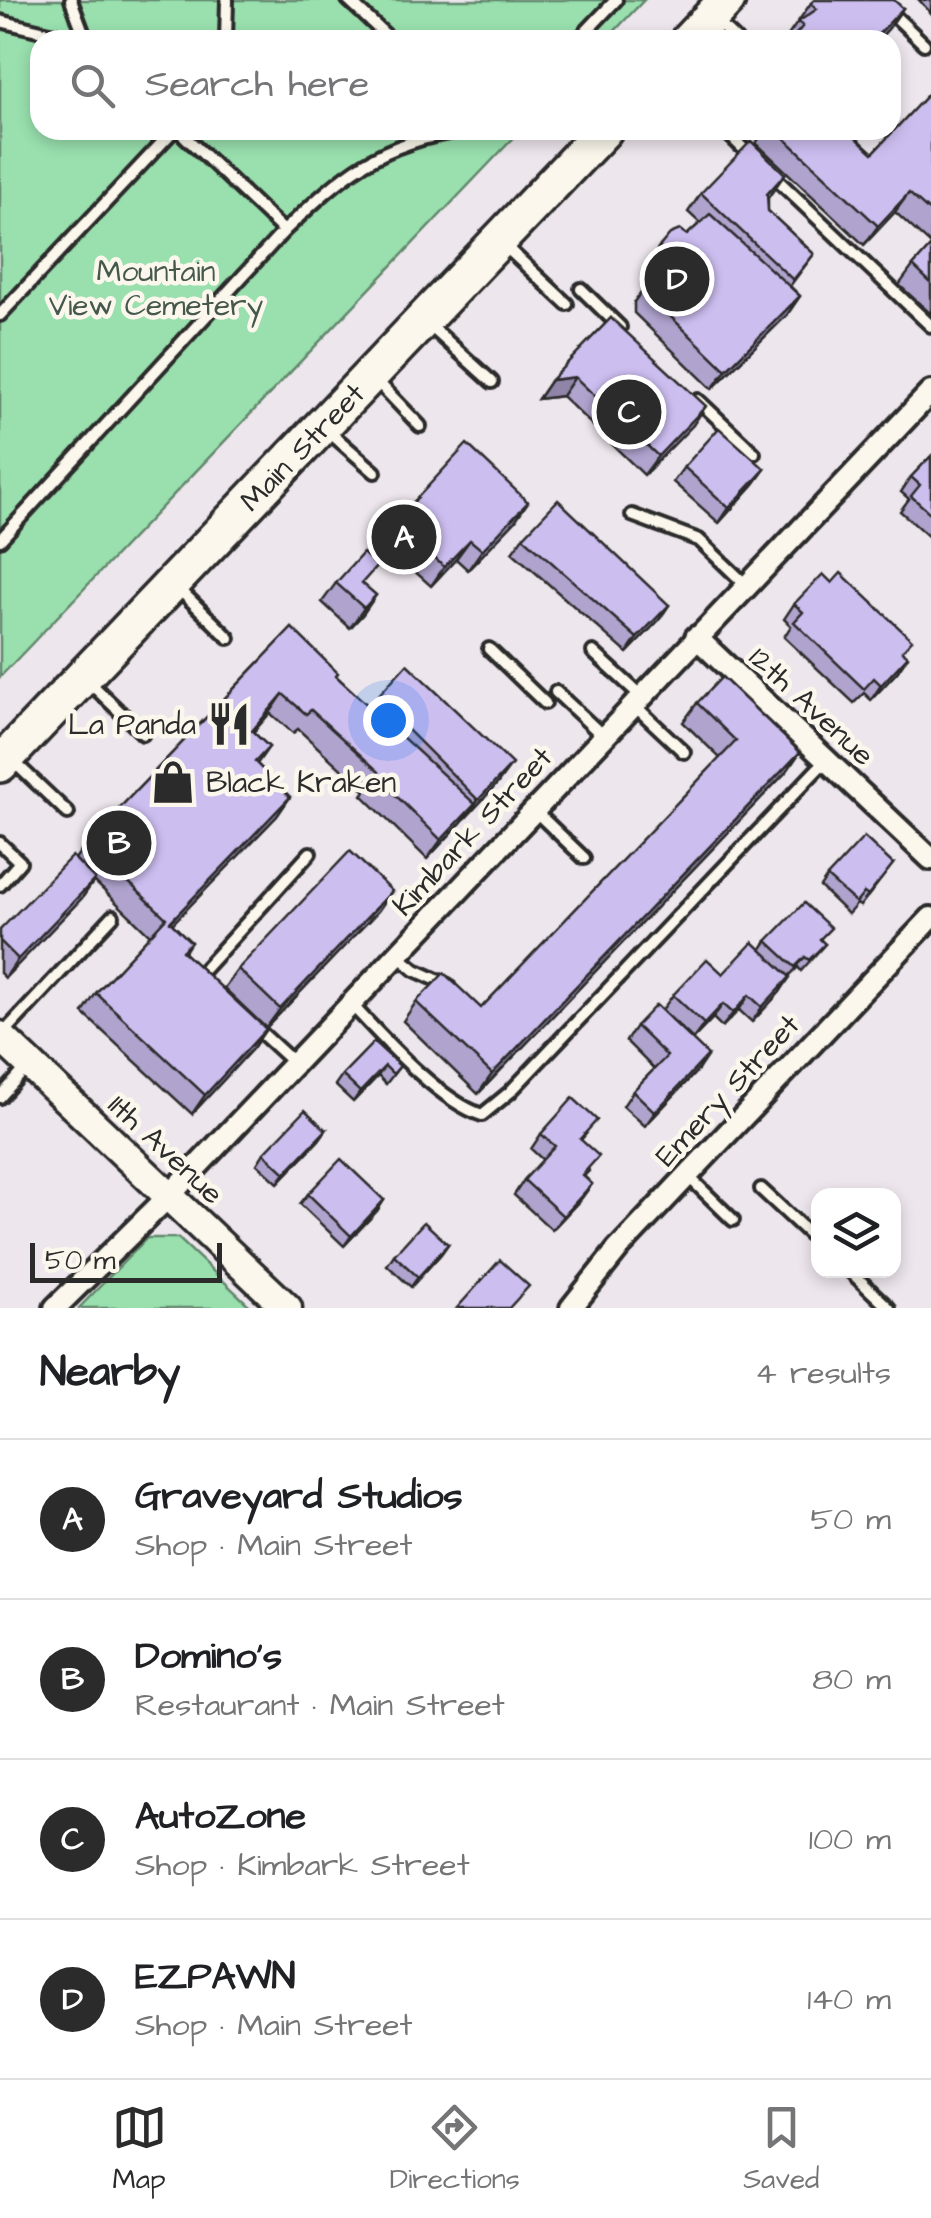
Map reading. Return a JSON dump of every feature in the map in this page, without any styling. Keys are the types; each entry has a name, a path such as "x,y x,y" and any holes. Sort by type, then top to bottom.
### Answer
{"highway":[{"name":"Main Street","path":"4,760 594,140"}],"street":[{"name":"Kimbark Street","path":"56,1308 169,1196 931,392"},
{"name":"12th Avenue","path":"696,637 931,859"},
{"name":"Emery Street","path":"571,1308 618,1249 931,918"},
{"name":"11th Avenue","path":"0,1037 287,1308"}],"lane":[{"path":"71,0 79,30"},
{"path":"226,30 227,0"},
{"path":"348,0 380,30"},
{"path":"588,30 616,0"},
{"path":"878,0 924,44"},
{"path":"0,21 39,30"},
{"path":"0,315 166,140"},
{"path":"187,140 284,232"},
{"path":"0,540 284,232 358,164 417,140"},
{"path":"735,140 931,326"},
{"path":"499,240 567,304"},
{"path":"580,290 624,330"},
{"path":"424,319 492,382"},
{"path":"371,375 420,426"},
{"path":"682,385 754,453"},
{"path":"322,426 375,472"},
{"path":"632,515 699,540 746,585"},
{"path":"173,583 229,638"},
{"path":"489,649 545,703"},
{"path":"594,652 684,752"},
{"path":"83,677 143,734"},
{"path":"556,692 603,736"},
{"path":"4,760 68,813"},
{"path":"351,1004 443,1090 468,1110 482,1115 510,1092 826,760"},
{"path":"534,810 584,858"},
{"path":"0,843 20,862 0,885"},
{"path":"212,988 198,976 310,853"},
{"path":"0,1037 113,916"},
{"path":"396,955 415,970 458,990"},
{"path":"240,1013 294,1064"},
{"path":"0,1097 30,1065"},
{"path":"687,1176 733,1220"},
{"path":"761,1189 811,1235"},
{"path":"858,1278 890,1308"}],"green space":[{"name":"Mountain View Cemetery","path":"0,0 644,0 616,30 30,30 30,140 511,140 0,677"},
{"path":"147,1238 178,1238 252,1308 79,1308"}],"building":[{"path":"894,0 903,8 882,30 800,30 803,26 798,22 817,9 811,3"},
{"path":"931,91 931,213 909,193 878,226 787,140 859,140 873,153 885,140 901,140 901,123"},
{"path":"751,141 785,174 767,194 768,211 814,254 793,280 701,193"},
{"path":"710,214 800,296 726,370 647,294 647,283 662,266 660,246 670,234 680,230 687,235"},
{"path":"931,246 931,283 913,266"},
{"path":"611,318 706,406 658,456 575,377 551,380"},
{"path":"719,428 765,469 729,508 684,467"},
{"path":"467,444 528,502 482,550 470,540 444,567 395,522"},
{"path":"931,456 931,514 911,496 920,485 911,477"},
{"path":"558,500 669,605 637,638 523,537"},
{"path":"363,553 377,566 362,583 376,595 364,608 336,583"},
{"path":"841,573 912,640 902,651 908,656 881,685 874,678 864,689 794,622 803,612 794,604 823,574 832,583"},
{"path":"292,628 338,673 336,676 475,804 441,840 376,776 379,772 311,710 306,714 283,694 252,731 269,747 255,762 290,797 170,922 191,942 182,951 266,1029 205,1095 96,993 166,918 87,842"},
{"path":"407,664 512,764 478,800 376,698"},
{"path":"722,677 800,752 492,1074 416,1002 444,973 481,1008 736,741 697,703"},
{"path":"864,837 893,864 868,896 864,893 856,903 827,877"},
{"path":"350,851 392,891 280,1009 238,969"},
{"path":"72,856 95,879 18,959 0,941 0,930"},
{"path":"804,903 831,928 820,939 825,944 795,967 767,941"},
{"path":"753,942 790,977 762,1007 749,995 733,1013 723,1004 704,1024 673,995 707,959 723,974"},
{"path":"656,1005 708,1055 655,1112 633,1091 667,1056 636,1026"},
{"path":"374,1042 400,1066 393,1074 385,1066 360,1092 342,1075"},
{"path":"573,1098 597,1120 580,1139 599,1156 582,1175 592,1184 563,1216 524,1180 555,1146 541,1134"},
{"path":"305,1110 326,1130 285,1173 264,1153"},
{"path":"341,1159 384,1200 351,1236 308,1194"},
{"path":"424,1222 448,1244 418,1277 394,1255"},
{"path":"500,1260 529,1286 509,1308 457,1308"}],"place":[{"name":"EZPAWN","path":"677,279"},
{"name":"AutoZone","path":"629,412"},
{"name":"Graveyard Studios","path":"404,537"},
{"name":"La Panda","path":"229,724"},
{"name":"Black Kraken","path":"173,782"},
{"name":"Domino's","path":"119,843"}]}
